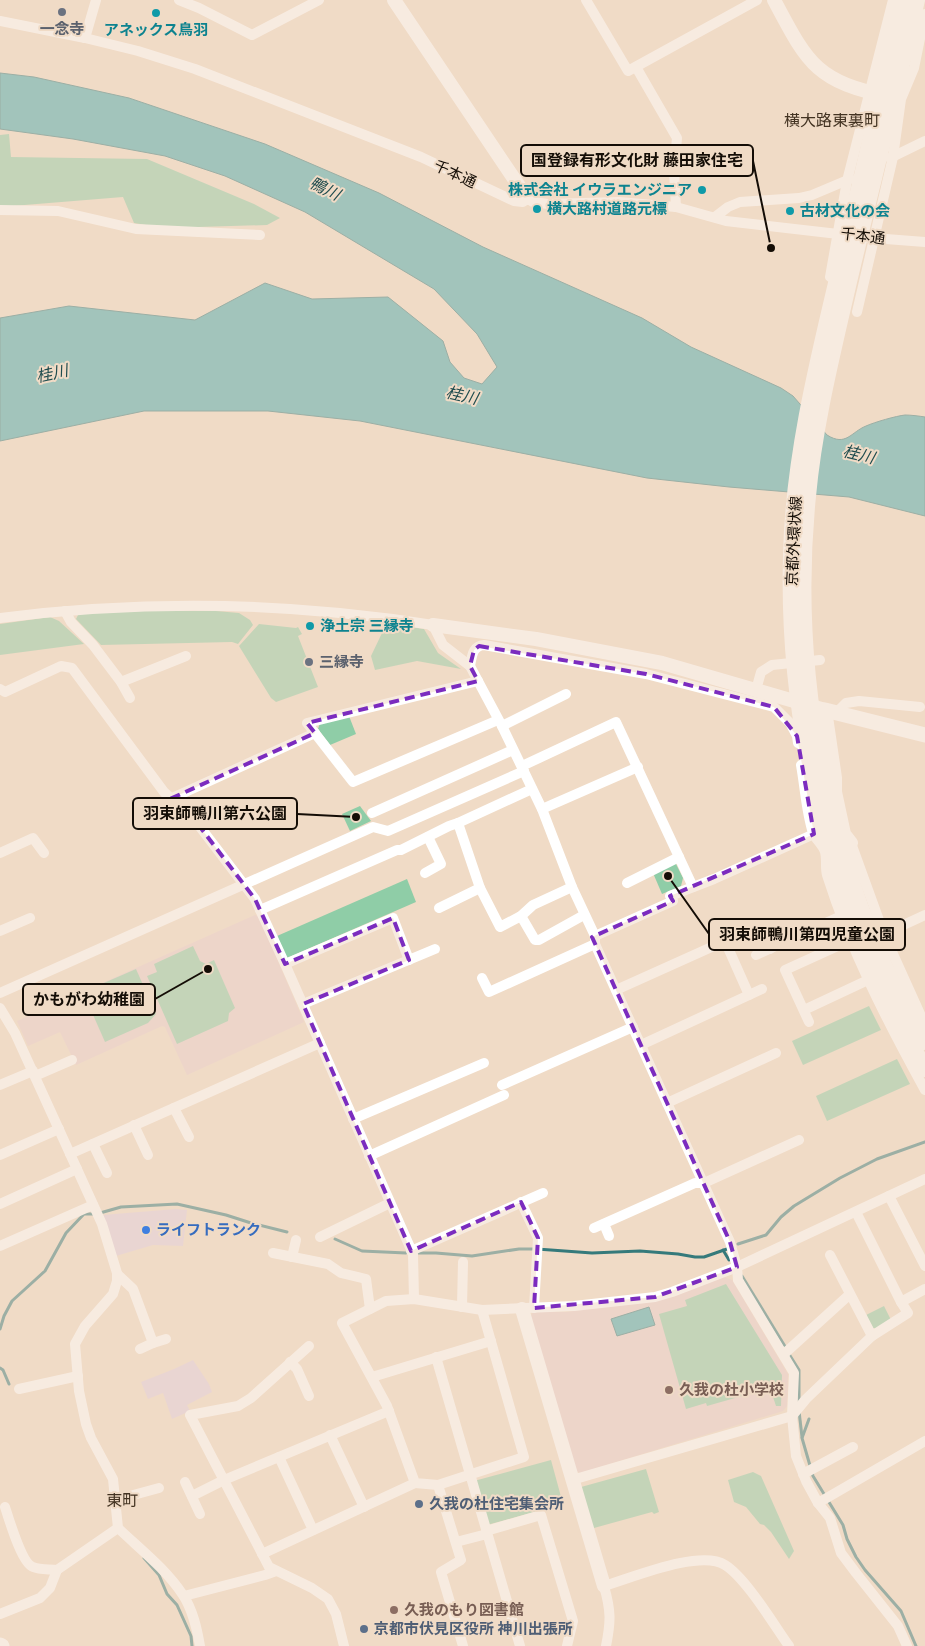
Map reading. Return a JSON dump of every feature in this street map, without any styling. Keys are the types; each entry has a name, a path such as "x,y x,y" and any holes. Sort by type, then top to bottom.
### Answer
{"main road":[{"name":"京都外環状線","path":"915,4 836,338 816,433 808,494 804,586 806,653 811,696 821,771 832,818 855,892 872,936 892,982 925,1046"},
{"name":"京都外環状線","path":"915,4 864,172 824,333 805,427 795,498 791,545 794,663 811,781 824,832 858,933 875,973 925,1070"},
{"path":"830,711 925,736"}],"street":[{"path":"85,38 96,0"},
{"path":"179,0 252,35 319,0"},
{"path":"394,0 527,198"},
{"path":"586,0 628,71 757,0"},
{"path":"774,0 797,44 818,69 832,80 869,93 901,99"},
{"path":"824,304 847,180 893,0"},
{"path":"857,312 893,156 901,99 914,68 915,4"},
{"name":"千本通","path":"0,20 138,51 195,69 421,157 514,201 523,202 527,198 533,202 548,204 619,202 676,207 726,220 873,238 925,242"},
{"path":"636,67 676,138 674,171 676,207"},
{"path":"715,217 728,207 740,202 799,198 812,195 847,180 925,141"},
{"path":"0,210 58,211 136,229 260,235"},
{"path":"827,292 860,301"},
{"path":"806,700 801,662 797,556 802,496 812,424 836,312"},
{"path":"0,618 134,606 214,606 377,616 536,640 662,663 756,690 806,700 830,711"},
{"path":"65,611 71,622 93,645 121,682 130,698"},
{"path":"433,625 443,645 470,666 523,768 542,809 572,887 616,990 730,1242 737,1267 738,1280 786,1352 794,1373 797,1410 796,1456 809,1471 823,1499 841,1553 898,1626 907,1646"},
{"path":"470,666 474,650 484,645 646,674 774,707 790,723 797,736 809,816 814,834 825,852"},
{"path":"121,682 186,656"},
{"path":"756,690 761,672 772,666 820,660"},
{"path":"0,688 5,692 61,666 72,668 137,758 170,799 197,823 255,899 354,1119 411,1252 414,1299"},
{"path":"478,681 307,723 353,782 500,723 566,694"},
{"path":"830,711 846,703 859,701 920,707"},
{"path":"830,711 831,751 836,800 844,834 852,843 884,934 925,1025"},
{"path":"0,993 245,886 373,827 388,831 616,722 693,887"},
{"path":"170,799 315,733"},
{"path":"372,813 513,750"},
{"path":"831,751 824,792 826,872 868,980 891,1030 925,1090"},
{"path":"542,809 638,767"},
{"path":"260,910 428,837 532,789"},
{"path":"458,823 480,888 500,927 521,916 533,905 572,887"},
{"path":"482,978 489,992 673,901 670,896 814,834"},
{"path":"425,873 441,864 428,837"},
{"path":"0,853 33,838 44,853"},
{"path":"825,852 852,843"},
{"path":"627,883 679,858"},
{"path":"439,908 480,888"},
{"path":"521,916 535,940 539,940 584,915"},
{"path":"884,934 925,915"},
{"path":"756,955 842,916"},
{"path":"0,931 30,918"},
{"path":"285,964 393,918 409,960"},
{"path":"762,929 770,949"},
{"path":"809,1022 785,970 851,940"},
{"path":"616,990 725,941 749,995"},
{"path":"303,1004 435,949"},
{"path":"804,1010 868,980"},
{"path":"641,1044 762,989"},
{"path":"0,1008 3,1019 34,1074 96,1211 108,1241 117,1274 113,1294 85,1326 75,1344 86,1424 90,1438 113,1479 118,1528 148,1555 172,1580 184,1596 194,1620 200,1646"},
{"path":"369,1156 633,1027"},
{"path":"70,1154 320,1043"},
{"path":"667,1103 776,1053"},
{"path":"0,1085 72,1060"},
{"path":"354,1119 484,1063"},
{"path":"174,1108 189,1137"},
{"path":"134,1126 148,1155"},
{"path":"0,1155 59,1129"},
{"path":"594,1228 694,1184 704,1183 799,1140"},
{"path":"93,1144 107,1173"},
{"path":"0,1204 77,1169"},
{"path":"414,1483 389,1411 342,1323 386,1301 414,1299 482,1310 574,1306 655,1297 737,1267 925,1178"},
{"path":"411,1252 543,1193"},
{"path":"889,1196 925,1266"},
{"path":"521,1202 538,1238 528,1309 572,1480 609,1605 611,1621 606,1646"},
{"path":"320,1237 390,1203"},
{"path":"0,1246 96,1211"},
{"path":"572,1480 797,1410 872,1336 908,1313 856,1212"},
{"path":"604,1224 609,1236"},
{"path":"292,1257 296,1240"},
{"path":"274,1253 328,1264 341,1273 366,1279 370,1309"},
{"path":"830,1256 872,1336"},
{"path":"462,1262 462,1307"},
{"path":"117,1274 123,1282 133,1289 153,1344"},
{"path":"901,1302 925,1289"},
{"path":"786,1352 849,1295"},
{"path":"262,1554 414,1483 438,1485 524,1457 482,1310"},
{"path":"140,1349 166,1339"},
{"path":"372,1377 491,1341"},
{"path":"309,1346 251,1398 238,1406 190,1415 269,1566 312,1588 328,1599 336,1614 344,1646"},
{"path":"436,1357 469,1476 520,1646"},
{"path":"290,1362 297,1369 309,1396"},
{"path":"19,1389 78,1376"},
{"path":"192,1496 224,1480 389,1411"},
{"path":"330,1436 364,1506"},
{"path":"823,1499 925,1441"},
{"path":"809,1471 853,1447"},
{"path":"279,1457 313,1530"},
{"path":"185,1482 200,1514"},
{"path":"438,1485 461,1560 441,1572 463,1646"},
{"path":"115,1500 159,1488"},
{"path":"5,1507 28,1564 32,1567 57,1570"},
{"path":"456,1542 541,1515 573,1621 567,1646"},
{"path":"0,1614 40,1598 50,1588 57,1570 118,1528"},
{"path":"604,1586 684,1562 706,1559 724,1564 740,1577 789,1646"},
{"path":"184,1596 276,1571"}],"highlighted area":[{"path":"479,646 646,674 774,707 797,736 814,834 670,896 673,901 592,937 730,1242 737,1267 655,1297 534,1308 538,1238 521,1202 411,1251 303,1004 409,960 393,918 285,964 255,899 197,823 170,799 315,733 307,723 478,681 470,666 474,650"}],"shaded area":[{"path":"255,915 259,917 304,1022 187,1075 165,1027 162,1026 76,1065 60,1032 28,1046 17,1021"},
{"name":"ライフトランク","path":"176,1209 187,1210 183,1246 153,1245 116,1256 102,1215"},
{"name":"久我の杜小学校","path":"724,1277 732,1280 788,1374 787,1406 783,1411 580,1473 575,1470 530,1318 533,1312 566,1312 650,1301"},
{"path":"193,1360 209,1384 212,1392 187,1405 190,1411 172,1419 163,1393 148,1399 141,1382"}],"green space":[{"path":"9,134 11,157 147,159 254,204 280,218 267,225 164,228 134,223 123,197 0,207 0,135"},
{"path":"216,611 239,613 250,620 253,625 238,644 232,642 101,645 76,619 79,613"},
{"path":"50,617 59,621 84,644 0,655 0,624"},
{"path":"259,624 298,627 302,634 298,636 318,687 276,702 271,698 239,646"},
{"path":"410,627 424,629 438,653 461,669 417,661 375,670 371,656 382,633"},
{"path":"349,716 356,734 330,745 318,729 320,723"},
{"path":"360,806 371,821 350,831 342,814"},
{"path":"675,862 683,878 681,886 662,894 653,873"},
{"path":"407,879 416,902 287,958 277,936"},
{"path":"193,946 200,961 206,964 214,960 235,1008 229,1013 228,1021 177,1044 147,976 157,972 154,964"},
{"path":"136,969 156,1014 148,1023 105,1042 83,992"},
{"path":"869,1006 881,1030 803,1065 792,1041"},
{"path":"897,1059 910,1084 827,1121 816,1096"},
{"path":"726,1284 782,1375 781,1406 776,1406 770,1388 707,1406 706,1403 686,1409 659,1314 687,1306 685,1300"},
{"path":"884,1306 891,1320 879,1329 873,1328 866,1315"},
{"path":"551,1460 563,1504 487,1525 474,1481"},
{"path":"646,1469 659,1512 654,1514 652,1512 594,1528 591,1527 581,1487"},
{"path":"753,1472 761,1476 794,1551 789,1559 771,1532 764,1525 760,1524 746,1507 734,1502 728,1480"}],"water":[{"path":"0,73 34,77 129,98 265,144 379,193 483,247 642,318 691,347 781,388 793,396 827,435 839,440 880,421 905,415 925,417 925,516 849,497 647,478 360,421 268,411 144,411 0,441 0,318 69,306 195,320 265,283 312,299 388,297 443,341 450,362 464,378 482,384 497,367 477,334 434,289 305,212 225,176 165,156 73,139 0,129"},
{"path":"649,1307 655,1325 617,1336 611,1319"}],"waterway":[{"path":"738,1244 766,1235 781,1217 794,1206 840,1178 877,1159 925,1142"},
{"path":"100,1213 121,1207 177,1204 287,1232"},
{"path":"0,1329 12,1301 45,1271 66,1233 84,1214 94,1214"},
{"path":"335,1239 362,1251 406,1253"},
{"path":"418,1253 472,1256 519,1249 537,1249 592,1253 640,1251 704,1257 727,1249"},
{"path":"723,1250 729,1260"},
{"path":"742,1276 786,1348"},
{"path":"789,1354 799,1370 799,1402"},
{"path":"0,1368 3,1370 9,1384"},
{"path":"799,1411 802,1437"},
{"path":"809,1419 802,1438 813,1476 843,1525 847,1539 856,1557 901,1611 916,1646"},
{"path":"144,1558 159,1575 167,1594 177,1605 191,1636 192,1646"}],"place":[{"name":"一念寺","path":"62,12"},
{"name":"アネックス鳥羽","path":"156,13"},
{"name":"株式会社 イウラエンジニア","path":"702,190"},
{"name":"横大路村道路元標","path":"537,209"},
{"name":"古材文化の会","path":"790,211"},
{"name":"国登録有形文化財 藤田家住宅","path":"771,248"},
{"name":"浄土宗 三縁寺","path":"310,626"},
{"name":"三縁寺","path":"309,662"},
{"name":"羽束師鴨川第六公園","path":"356,817"},
{"name":"羽束師鴨川第四児童公園","path":"668,876"},
{"name":"かもがわ幼稚園","path":"208,969"},
{"name":"ライフトランク","path":"146,1230"},
{"name":"久我の杜小学校","path":"669,1390"},
{"name":"久我の杜住宅集会所","path":"419,1504"},
{"name":"久我のもり図書館","path":"394,1610"},
{"name":"京都市伏見区役所 神川出張所","path":"364,1629"}],"district":[{"name":"横大路東裏町","path":"832,120"},
{"name":"東町","path":"122,1500"}],"water label":[{"name":"鴨川","path":"325,188"},
{"name":"桂川","path":"52,373"},
{"name":"桂川","path":"462,395"},
{"name":"桂川","path":"859,454"}]}
